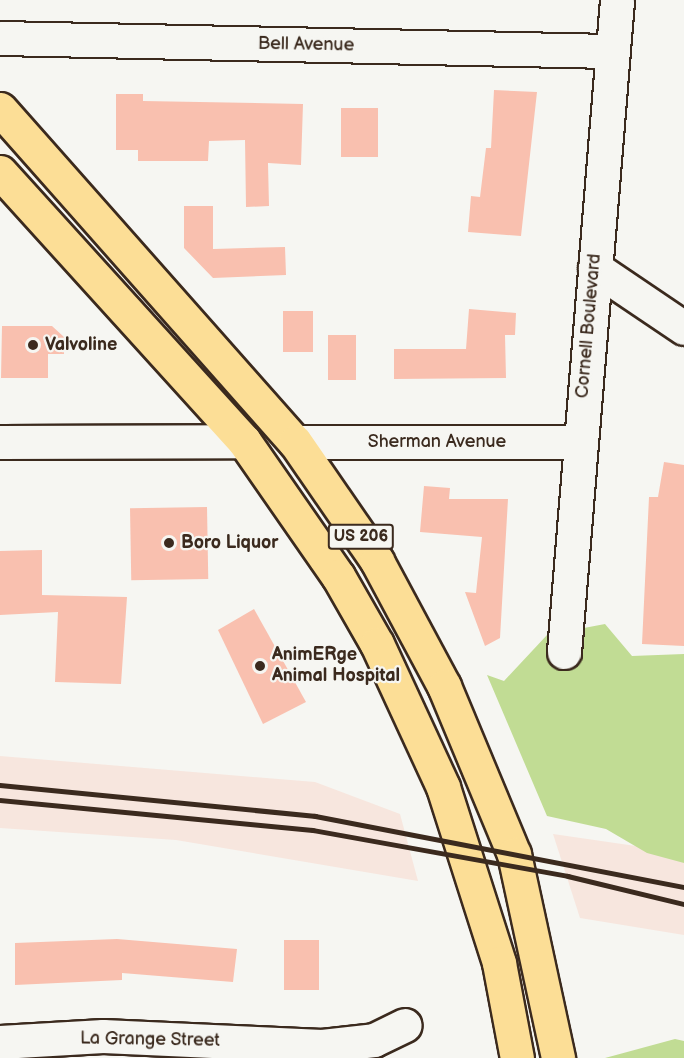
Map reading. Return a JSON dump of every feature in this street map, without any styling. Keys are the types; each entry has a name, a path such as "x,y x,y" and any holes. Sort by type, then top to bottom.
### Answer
{"highway":[{"name":"US 206","path":"0,108 295,442 341,505 399,599 474,753 514,854 558,1058"},
{"name":"US 206","path":"0,172 244,441 338,576 413,718 482,903 517,1058"}],"street":[{"name":"Cornell Boulevard","path":"564,652 579,441 617,0"},
{"name":"Bell Avenue","path":"0,38 612,51"},
{"path":"595,268 684,328"},
{"path":"0,442 244,441"},
{"name":"Sherman Avenue","path":"295,442 579,441"},
{"name":"La Grange Street","path":"0,1042 103,1036 322,1046 374,1040 405,1025"}],"shaded area":[{"path":"0,756 315,782 400,814 418,881 176,840 0,828"},
{"path":"553,834 684,853 684,935 580,918"}],"green space":[{"path":"605,624 632,656 684,654 684,863 647,853 606,829 547,816 487,675 504,681 547,635"},
{"path":"675,1039 684,1041 684,1058 605,1058"}],"building":[{"path":"494,90 537,92 521,236 468,232 471,196 480,197 486,148 491,148"},
{"path":"116,94 143,94 143,101 303,104 301,165 268,163 269,206 246,207 245,140 209,141 208,161 138,161 138,150 116,150"},
{"path":"341,108 378,108 378,157 341,157"},
{"path":"184,206 213,206 213,249 285,247 286,275 213,278 184,248"},
{"path":"469,309 516,313 515,335 505,335 506,378 394,379 394,349 466,349"},
{"path":"283,311 313,311 313,352 283,352"},
{"name":"Valvoline","path":"2,326 52,326 64,337 64,354 48,354 48,378 1,378"},
{"path":"328,335 356,335 356,380 328,380"},
{"path":"664,462 684,465 684,646 642,644 649,497 658,497"},
{"path":"424,486 450,488 449,499 508,499 500,638 485,646 465,592 476,593 482,537 420,532"},
{"name":"Boro Liquor","path":"207,507 208,579 131,580 130,508"},
{"path":"42,550 42,595 127,597 121,684 55,682 58,612 0,615 0,551"},
{"name":"AnimERge Animal Hospital","path":"254,609 306,702 263,724 218,630"},
{"path":"117,939 237,949 233,982 122,973 122,980 15,985 15,943"},
{"path":"284,940 319,940 319,990 284,990"}],"railway":[{"path":"0,785 315,816 684,887"},
{"path":"0,800 313,830 568,876 684,904"}],"place":[{"name":"Valvoline","path":"33,345"},
{"name":"Boro Liquor","path":"169,543"},
{"name":"AnimERge Animal Hospital","path":"260,666"}]}
